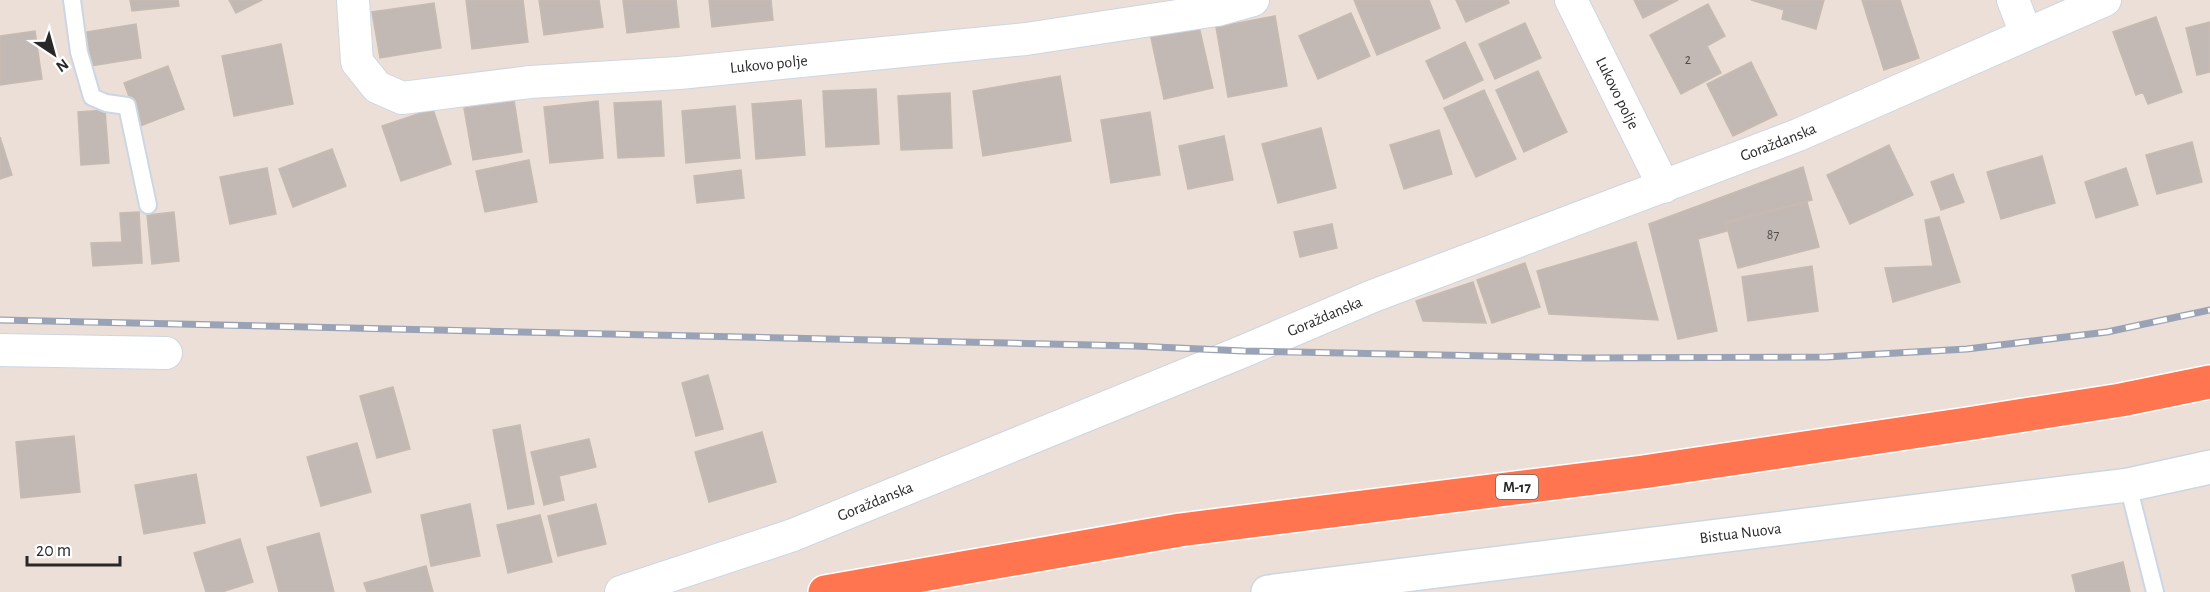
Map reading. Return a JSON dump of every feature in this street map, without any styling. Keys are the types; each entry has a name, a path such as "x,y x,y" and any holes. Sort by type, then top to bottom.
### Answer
{"highway":[{"name":"M-17","path":"825,592 1180,530 1643,472 1979,423 2121,400 2210,382"}],"street":[{"name":"Lukovo polje","path":"353,0 357,62 377,87 402,98 530,82 680,73 1026,39 1217,10 1253,0"},
{"name":"Lukovo polje","path":"1570,0 1664,187"},
{"path":"2013,0 2026,34"},
{"name":"Goraždanska","path":"621,592 793,534 1244,351 1373,296 1798,135 2105,0"},
{"path":"0,350 166,353"},
{"name":"Bistua Nuova","path":"1268,592 1311,589 2128,485 2210,467"}],"lane":[{"path":"72,0 79,52 92,97 106,103 127,106 148,205"},
{"path":"2128,485 2155,592"}],"building":[{"path":"130,0 178,0 179,6 132,11"},
{"path":"229,0 262,0 236,13"},
{"path":"466,0 523,0 528,42 472,49"},
{"path":"539,0 599,0 603,27 544,35"},
{"path":"623,0 676,0 679,27 627,33"},
{"path":"709,0 771,0 773,20 712,27"},
{"path":"1354,0 1429,0 1440,28 1377,55"},
{"path":"1456,0 1508,0 1509,3 1466,22"},
{"path":"1634,0 1678,0 1643,18"},
{"path":"1751,0 1824,0 1816,29 1782,19 1784,10"},
{"path":"1862,0 1900,0 1919,58 1884,70"},
{"path":"434,3 441,48 380,58 372,12"},
{"path":"1708,4 1725,36 1707,46 1721,73 1681,94 1650,35"},
{"path":"1351,13 1370,56 1318,79 1299,36"},
{"path":"1275,16 1287,86 1228,97 1216,27"},
{"path":"2156,17 2182,92 2148,104 2143,92 2136,95 2113,32"},
{"path":"1198,22 1213,88 1164,99 1150,33"},
{"path":"2210,22 2210,72 2197,75 2186,28"},
{"path":"1525,23 1541,58 1495,79 1479,44"},
{"path":"136,24 141,58 91,66 86,32"},
{"path":"35,31 42,79 0,85 0,36"},
{"path":"1465,42 1483,80 1444,99 1426,61"},
{"path":"281,44 293,104 234,116 222,56"},
{"path":"1751,62 1777,115 1733,136 1707,84"},
{"path":"168,66 184,109 140,126 124,83"},
{"path":"1538,71 1567,132 1524,152 1496,90"},
{"path":"1060,76 1071,141 983,156 973,91"},
{"path":"876,89 879,144 826,147 823,91"},
{"path":"1484,90 1516,159 1476,177 1444,108"},
{"path":"950,93 952,148 901,150 898,96"},
{"path":"514,100 522,152 473,160 464,108"},
{"path":"801,100 805,155 756,159 752,104"},
{"path":"598,101 603,158 550,163 544,107"},
{"path":"661,101 664,156 618,158 614,103"},
{"path":"735,106 740,158 686,163 682,111"},
{"path":"433,109 451,164 401,181 382,126"},
{"path":"105,110 109,163 81,165 78,112"},
{"path":"1150,112 1160,175 1111,183 1101,120"},
{"path":"1321,128 1336,188 1278,203 1262,144"},
{"path":"1439,130 1452,174 1404,189 1390,145"},
{"path":"1224,136 1233,180 1188,189 1179,146"},
{"path":"0,137 12,175 0,179"},
{"path":"2192,142 2202,182 2157,194 2146,155"},
{"path":"1889,145 1913,195 1850,224 1827,175"},
{"path":"332,149 346,186 293,207 279,169"},
{"path":"2042,156 2055,203 2001,219 1987,172"},
{"path":"529,160 537,202 485,212 476,171"},
{"path":"1803,167 1812,200 1725,222 1727,231 1698,239 1717,331 1678,339 1649,224"},
{"path":"267,168 276,214 230,224 220,177"},
{"path":"2126,168 2138,205 2096,218 2085,182"},
{"path":"741,170 744,198 697,203 694,176"},
{"path":"1953,174 1964,202 1941,210 1931,182"},
{"path":"1807,202 1819,247 1738,268 1726,223"},
{"path":"139,212 142,263 93,266 91,243 122,242 120,213"},
{"path":"174,212 179,261 152,264 147,215"},
{"path":"1939,217 1960,282 1893,302 1885,268 1933,266 1925,220"},
{"path":"1332,224 1337,248 1300,257 1294,232"},
{"path":"1636,242 1658,320 1549,314 1537,271"},
{"path":"1525,263 1540,307 1492,323 1477,280"},
{"path":"1812,266 1818,311 1748,321 1742,277"},
{"path":"1473,282 1486,323 1423,321 1416,301"},
{"path":"708,375 723,429 696,436 682,383"},
{"path":"393,387 410,449 377,458 360,396"},
{"path":"520,425 534,504 508,509 493,430"},
{"path":"762,432 776,482 709,502 695,452"},
{"path":"74,436 80,492 21,498 16,442"},
{"path":"589,439 596,467 559,476 564,500 544,505 531,452"},
{"path":"357,443 371,492 321,506 307,457"},
{"path":"196,474 205,523 144,534 135,485"},
{"path":"470,504 480,556 431,566 421,515"},
{"path":"596,504 606,544 558,556 548,516"},
{"path":"540,515 552,562 508,573 497,525"},
{"path":"319,533 334,592 279,592 267,547"},
{"path":"240,539 253,582 222,592 206,592 194,553"},
{"path":"2123,562 2130,592 2076,592 2072,575"},
{"path":"426,566 433,592 367,592 364,583"}],"railway":[{"path":"0,320 1583,358 1826,357 1967,349 2107,332 2210,310"}]}
